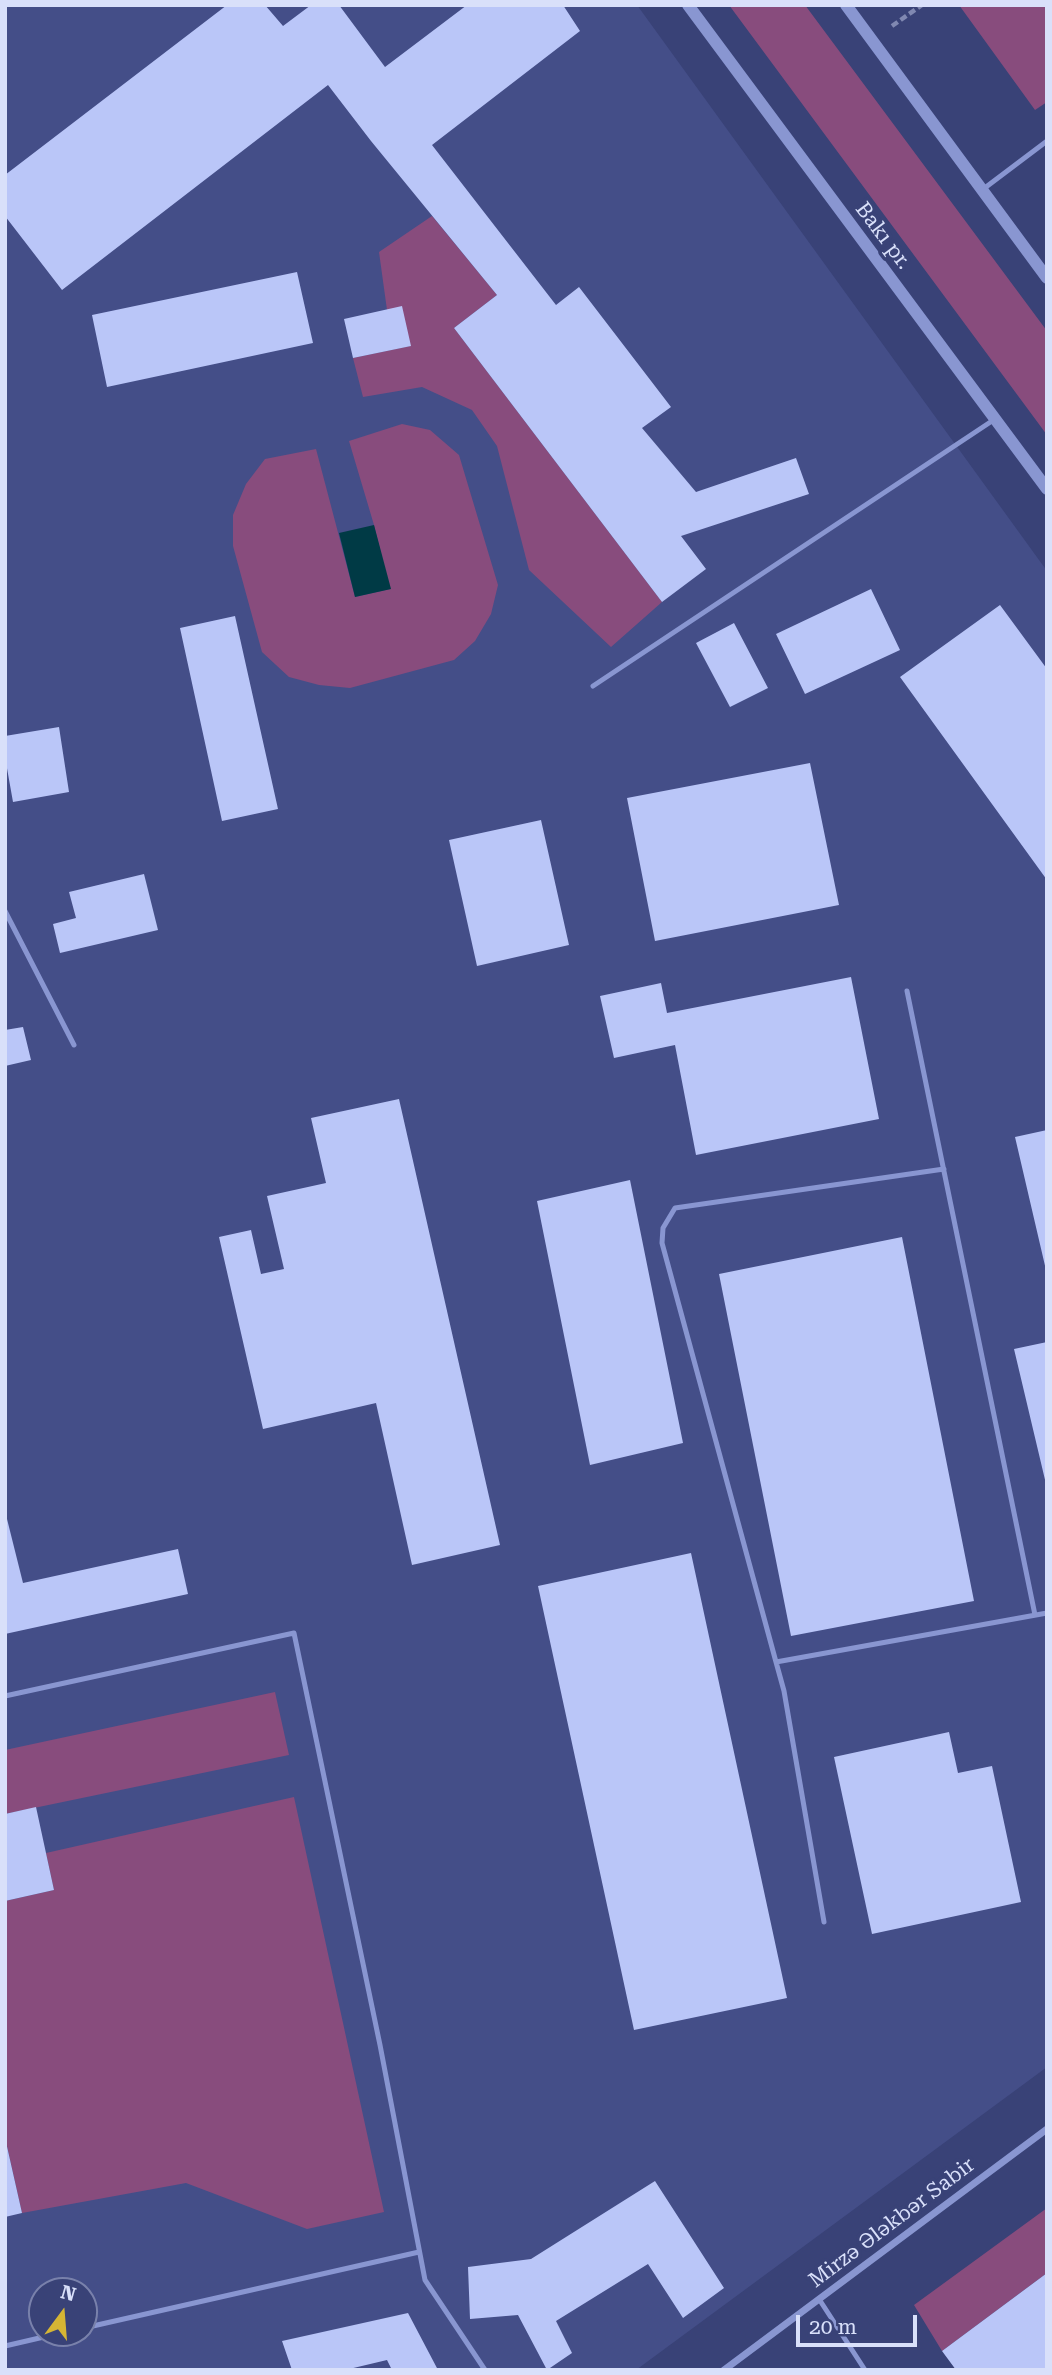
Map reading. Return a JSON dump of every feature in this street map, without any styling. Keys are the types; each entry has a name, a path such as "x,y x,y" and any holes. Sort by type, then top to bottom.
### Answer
{"street":[{"name":"Bakı pr.","path":"688,5 1047,489"},
{"path":"846,5 1047,278"},
{"name":"Mirzə Ələkbər Sabir","path":"724,2370 1047,2129"}],"lane":[{"path":"981,191 1047,141"},
{"path":"593,687 995,419"},
{"path":"5,911 74,1045"},
{"path":"908,991 1035,1615"},
{"path":"824,1922 784,1691 662,1243 663,1228 675,1208 944,1169"},
{"path":"776,1662 1047,1613"},
{"path":"5,1696 294,1633 380,2045 425,2280 485,2370"},
{"path":"98,2325 419,2252"},
{"path":"819,2299 865,2370"},
{"path":"5,2346 28,2341"}],"path":[{"path":"872,41 922,5"}],"shaded area":[{"path":"5,5 637,5 1047,571 1047,2067 636,2370 5,2370"},
{"path":"729,5 805,5 1047,331 1047,435"},
{"path":"959,5 1047,5 1047,102 1035,110"},
{"path":"432,216 497,295 454,328 662,602 611,647 529,570 497,446 472,410 422,387 363,397 353,358 410,346 387,310 379,252"},
{"path":"402,424 430,430 459,455 498,585 491,614 475,641 454,660 350,688 319,685 289,677 262,652 233,546 233,515 246,484 265,459 316,449 355,597 390,589 349,441"},
{"path":"374,525 391,589 355,597 339,533"},
{"path":"275,1692 289,1755 5,1814 5,1750"},
{"path":"294,1797 384,2212 307,2229 186,2183 22,2213 5,2137 5,1901 54,1890 46,1853"},
{"path":"1047,2208 1047,2273 942,2351 914,2305"}],"building":[{"path":"227,5 265,5 283,26 311,5 339,5 385,67 467,5 563,5 580,31 432,145 556,305 579,287 671,407 642,428 696,492 796,458 809,494 681,536 706,569 662,602 454,328 497,295 328,85 62,290 5,216 5,175"},
{"path":"297,272 313,343 107,387 92,315"},
{"path":"402,306 411,346 353,358 344,319"},
{"path":"871,589 900,650 805,694 776,634"},
{"path":"1000,605 1047,669 1047,880 900,677"},
{"path":"235,616 278,809 222,821 180,628"},
{"path":"734,623 768,688 730,707 696,643"},
{"path":"59,727 69,792 13,802 5,757 5,736"},
{"path":"810,763 839,905 655,941 627,798"},
{"path":"541,820 569,945 477,966 449,840"},
{"path":"144,874 158,930 60,953 53,924 76,918 69,892"},
{"path":"851,977 879,1119 696,1155 675,1045 614,1058 600,996 661,983 667,1013"},
{"path":"23,1027 31,1060 5,1066 5,1030"},
{"path":"399,1099 500,1545 412,1565 376,1403 263,1429 219,1237 251,1230 261,1274 284,1269 267,1196 326,1183 311,1118"},
{"path":"1047,1130 1047,1270 1046,1270 1015,1137"},
{"path":"630,1180 683,1443 590,1465 537,1201"},
{"path":"902,1237 974,1601 791,1636 719,1274"},
{"path":"1047,1342 1047,1484 1046,1484 1014,1349"},
{"path":"5,1511 23,1583 178,1549 188,1594 5,1634"},
{"path":"691,1553 787,1998 634,2030 538,1586"},
{"path":"949,1732 958,1773 992,1766 1021,1902 872,1934 834,1757"},
{"path":"36,1807 54,1890 5,1901 5,1814"},
{"path":"5,2143 22,2213 5,2217"},
{"path":"655,2181 724,2288 683,2318 648,2264 556,2321 572,2353 547,2370 518,2315 470,2319 468,2267 531,2259"},
{"path":"1047,2273 1047,2370 956,2370 942,2351"},
{"path":"408,2313 438,2370 392,2370 387,2360 345,2370 292,2370 282,2341"}]}
